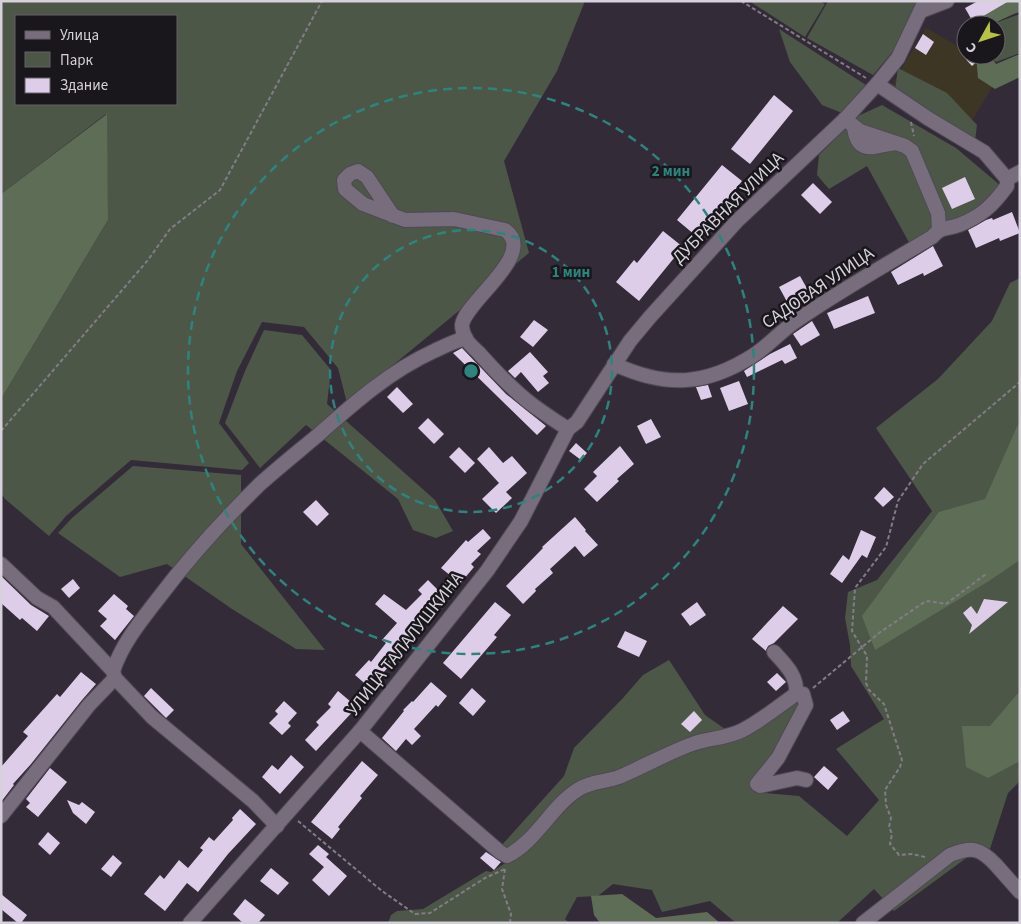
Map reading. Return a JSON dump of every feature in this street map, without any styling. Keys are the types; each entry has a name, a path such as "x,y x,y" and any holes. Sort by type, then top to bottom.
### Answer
{"street":[{"path":"923,6 947,1"},
{"name":"ДУБРАВНАЯ УЛИЦА","path":"614,364 650,317 737,221 850,123 898,58 923,6"},
{"path":"877,84 984,152 1007,179 1020,172"},
{"path":"850,123 860,131 906,146 912,151 938,213 939,229"},
{"name":"САДОВАЯ УЛИЦА","path":"614,364 636,374 688,381 721,373 755,354 795,321 932,237 939,229 958,225 979,216 992,206 1007,186 1007,179"},
{"path":"393,216 405,220 454,219 505,230 512,240 513,246 510,258 499,277 464,314 462,326 466,338 488,364 532,404 568,430"},
{"path":"1,816 114,674 118,656 139,624 167,587 226,518 262,483 353,403 421,357 454,341 466,338"},
{"name":"УЛИЦА ТАЛАЛУШКИНА","path":"190,923 360,731 487,571 521,521 568,430 577,422 614,364"},
{"path":"1,564 37,598 53,607 152,717 253,801 277,826"},
{"path":"774,652 790,670 806,705 778,758 757,784 760,786 797,778 806,780"},
{"path":"360,731 403,766 421,785 500,852 506,862 572,794 581,788 617,778 681,748 744,730 800,694"},
{"path":"863,923 942,861 962,850 974,850 985,854 1020,892"}],"path":[{"path":"1,431 148,260 170,229 220,190 322,1"},
{"path":"741,1 877,84"},
{"path":"908,105 914,133 912,151"},
{"path":"942,861 912,854 899,855 890,844 892,834 889,827 891,818 886,805 885,790 900,767 902,760 884,704 869,690 866,682 867,656 852,631 855,588 886,547 898,501 924,464 1020,382"},
{"path":"800,694 879,633 923,603 928,601 946,604 986,574"},
{"path":"288,813 382,891 415,914 430,913 485,878 506,862"},
{"path":"506,862 502,888 511,914 510,923"}],"shaded area":[{"path":"926,28 956,45 956,65 987,65 1001,72 967,129 892,85"}],"green space":[{"path":"1,1 585,1 557,71 504,161 529,253 347,403 338,368 304,327 262,322 237,371 219,423 249,463 242,470 131,460 66,516 49,536 5,499 1,493 1,399 108,220 106,114 1,194"},
{"path":"749,1 819,1 825,4 805,37"},
{"path":"828,1 919,1 902,41 873,75 807,38"},
{"path":"982,1 1020,1 1020,12 1006,17 1006,15 983,15 980,4"},
{"path":"1020,14 1020,53 1006,58 1006,19"},
{"path":"779,29 866,85 842,113 822,105 790,62"},
{"path":"1020,54 1020,77 995,89 978,78 977,65 1006,65 1006,60"},
{"path":"898,68 947,93 977,125 975,141 895,91"},
{"path":"882,105 956,148 1001,186 981,211 929,229 911,246 867,166 829,189 817,175 819,155 858,116"},
{"path":"107,114 108,220 1,399 1,194"},
{"path":"1020,278 1020,781 1008,793 988,855 969,856 894,911 874,889 837,923 736,923 710,901 662,912 652,890 613,884 598,896 577,897 565,919 569,923 388,923 391,915 397,911 423,909 486,871 491,872 512,859 501,846 564,776 574,748 643,675 669,660 705,715 725,729 732,739 796,698 803,705 775,755 752,784 754,792 799,796 847,836 879,800 836,749 884,719 851,666 850,645 845,618 848,592 877,580 932,511 876,428 938,379 992,321 1010,283"},
{"path":"264,330 302,335 331,370 327,404 435,500 453,531 436,538 413,530 398,499 306,425 260,468 225,423 245,371"},
{"path":"1020,420 1020,560 875,650 862,616 939,512 985,499"},
{"path":"133,466 241,475 241,544 325,650 296,649 232,609 167,564 120,577 58,533 72,518"},
{"path":"1020,691 1020,761 988,778 966,767 962,726 990,726"},
{"path":"622,894 656,918 707,912 720,923 600,923 594,915 591,896"}],"building":[{"path":"978,1 1009,1 985,15 969,15 965,8"},
{"path":"923,34 934,42 926,55 915,48"},
{"path":"774,95 793,111 750,164 731,149"},
{"path":"722,165 742,181 724,204 722,203 695,235 677,220"},
{"path":"965,177 975,199 952,209 942,188"},
{"path":"813,183 832,202 820,214 801,195"},
{"path":"1012,212 1020,233 1000,241 999,238 976,248 968,230 986,220 992,218 993,220"},
{"path":"663,231 683,247 639,301 616,282 634,260 637,263"},
{"path":"933,246 943,266 924,276 923,273 898,285 891,272"},
{"path":"800,276 813,299 792,311 779,287"},
{"path":"868,296 875,313 834,329 827,313"},
{"path":"534,320 548,330 533,347 520,337"},
{"path":"812,321 820,335 801,346 793,334"},
{"path":"790,344 797,358 785,364 782,360 747,377 744,371"},
{"path":"462,348 506,394 546,426 537,435 453,353"},
{"path":"530,352 548,372 543,376 549,383 538,392 521,372 515,378 508,371"},
{"path":"739,381 748,404 729,411 720,388"},
{"path":"708,385 712,397 701,400 696,387"},
{"path":"397,387 413,404 403,413 387,397"},
{"path":"428,418 444,434 434,444 418,428"},
{"path":"651,419 661,437 646,444 637,426"},
{"path":"576,443 587,453 581,460 569,451"},
{"path":"620,446 634,464 617,479 619,481 597,502 584,489 597,476 593,472"},
{"path":"459,447 475,463 465,473 449,457"},
{"path":"489,447 503,463 512,456 527,473 506,492 512,498 496,513 482,499 499,483 477,459"},
{"path":"884,487 894,497 883,507 874,498"},
{"path":"316,500 329,514 317,526 303,512"},
{"path":"575,517 598,545 584,557 575,546 550,569 553,573 535,589 536,591 523,604 506,586 542,547"},
{"path":"483,529 491,538 477,551 481,554 471,564 474,567 447,599 420,626 422,628 370,688 355,675 369,660 371,662 386,643 382,640 397,623 375,604 384,594 406,610 422,594 418,590 428,580 438,590 451,576 441,568 466,540 468,542"},
{"path":"861,530 876,537 867,558 862,555 842,583 830,574 843,555 849,560"},
{"path":"1,576 31,605 49,616 37,631 22,618 20,620 1,603"},
{"path":"73,579 80,588 69,598 61,589"},
{"path":"114,594 128,606 126,609 134,616 115,640 100,626 107,619 98,611"},
{"path":"984,599 1008,602 969,634 972,625 963,613 971,606 977,614"},
{"path":"495,602 511,615 494,635 497,637 461,679 443,663"},
{"path":"697,602 706,615 690,626 681,614"},
{"path":"783,606 798,619 774,643 768,646 766,651 752,639"},
{"path":"625,631 647,641 639,657 617,647"},
{"path":"81,672 96,684 13,784 1,802 1,767 28,736 23,732 57,694 60,697"},
{"path":"777,673 786,682 776,691 767,682"},
{"path":"431,682 447,696 414,729 421,736 412,745 406,739 396,751 382,738 403,710"},
{"path":"151,688 174,710 166,718 144,696"},
{"path":"472,688 486,701 473,716 459,703"},
{"path":"338,691 357,707 316,751 305,740 319,725 316,722 331,707 328,704"},
{"path":"284,701 297,713 288,723 291,726 282,735 269,723 278,714 275,711"},
{"path":"694,711 702,720 690,732 681,724"},
{"path":"843,711 850,721 837,730 830,720"},
{"path":"291,755 304,767 280,794 262,777 272,765 278,770"},
{"path":"362,761 378,775 360,796 362,798 338,827 340,829 332,839 311,822"},
{"path":"824,766 838,778 828,790 814,777"},
{"path":"50,768 67,782 38,817 26,807 30,803 26,799"},
{"path":"67,800 79,805 82,802 95,812 86,824 73,813"},
{"path":"240,809 256,824 228,854 198,892 187,883 165,911 144,894 160,875 164,879 179,860 188,868 203,850 200,848 209,837 214,841 233,820 232,818"},
{"path":"48,832 60,843 50,855 38,844"},
{"path":"318,845 329,854 326,857 347,876 329,896 312,880 324,867 309,854"},
{"path":"486,852 501,862 494,870 480,858"},
{"path":"113,855 122,863 111,877 101,869"},
{"path":"271,868 289,883 278,895 260,881"},
{"path":"1,894 27,915 21,923 18,923 1,909"},
{"path":"245,899 265,915 258,923 243,923 233,914"}]}
